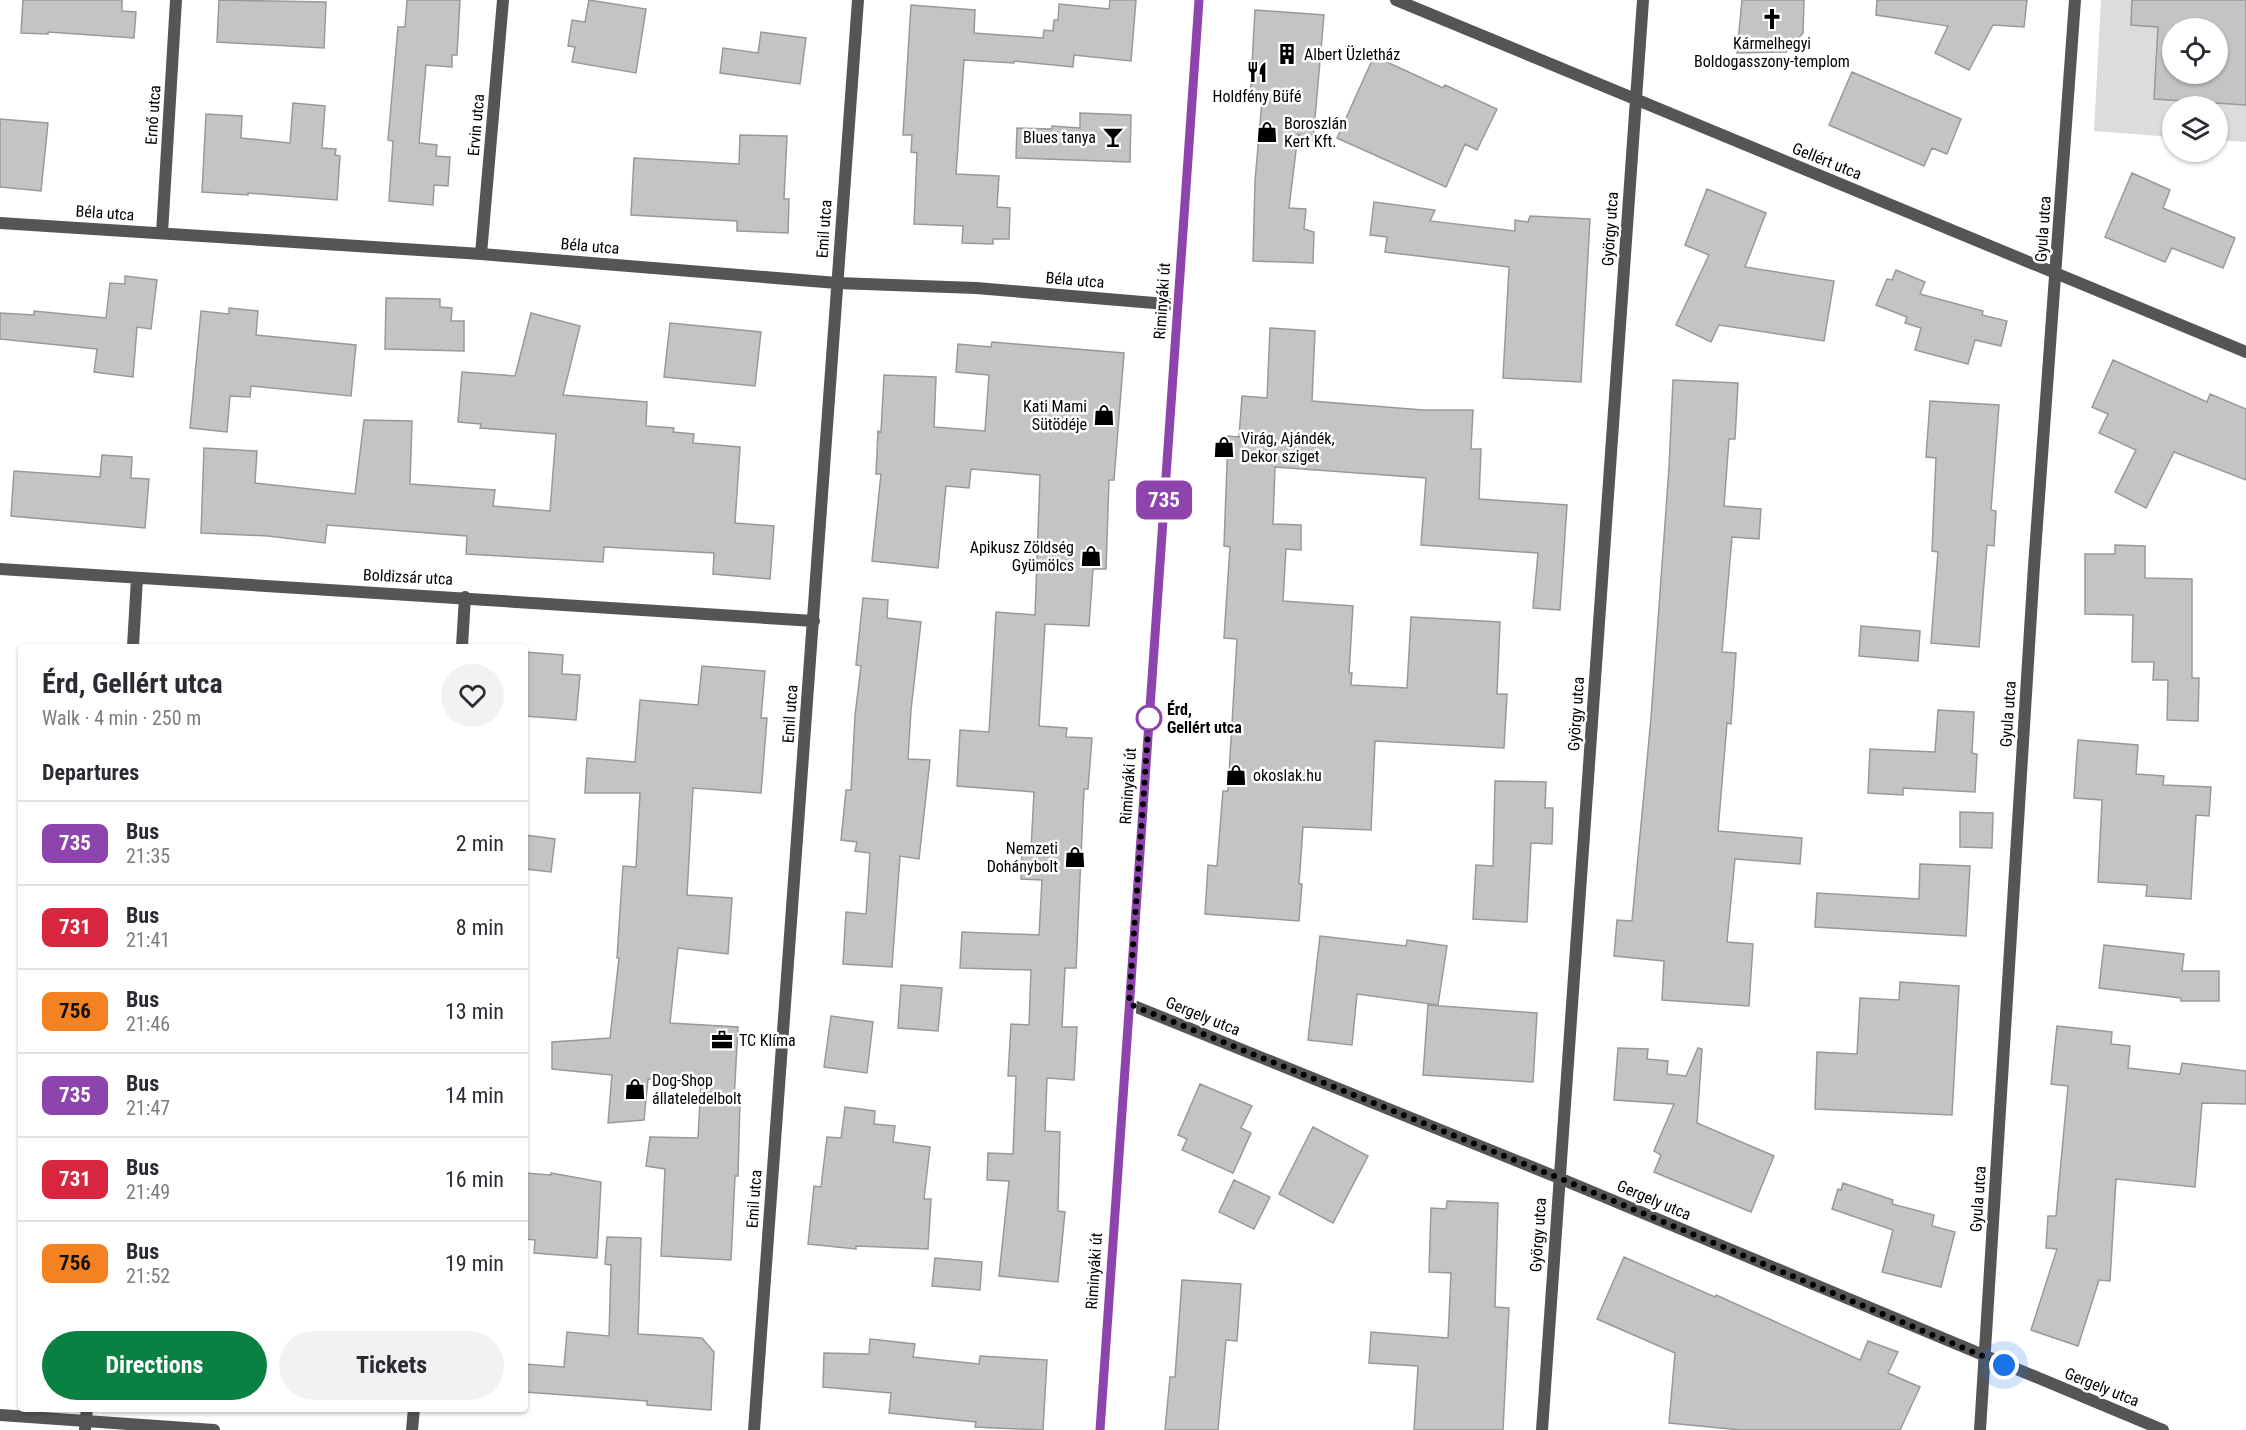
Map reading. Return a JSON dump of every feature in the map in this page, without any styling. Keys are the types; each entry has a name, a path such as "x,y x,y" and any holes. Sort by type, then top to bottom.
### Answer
{"main road":[{"name":"Riminyáki út","path":"1100,1430 1199,0"}],"street":[{"name":"Ernő utca","path":"162,233 176,0"},
{"name":"Ervin utca","path":"481,254 503,0"},
{"name":"Emil utca","path":"754,1430 858,0"},
{"name":"Gellért utca","path":"1396,0 2246,352"},
{"name":"György utca","path":"1542,1430 1643,0"},
{"name":"Gyula utca","path":"1980,1430 2034,566 2075,0"},
{"name":"Béla utca","path":"0,222 481,254 837,283 975,288 1178,305"},
{"name":"Boldizsár utca","path":"0,569 814,621"},
{"path":"133,644 137,578"},
{"path":"462,644 465,597"},
{"name":"Gergely utca","path":"1129,1004 1559,1178 2163,1430"},
{"path":"412,1430 414,1412"},
{"path":"0,1414 86,1426 214,1430"}],"shaded area":[{"path":"2101,0 2246,0 2246,142 2228,141 2228,96 2162,96 2162,136 2094,131"}],"building":[{"path":"23,0 122,0 122,11 136,12 134,38 48,32 48,34 21,33"},
{"path":"219,0 326,2 324,48 217,42"},
{"path":"407,0 460,0 457,55 452,55 452,67 426,65 419,143 437,145 436,156 450,157 448,186 434,185 433,205 389,201 393,141 388,140 398,27 405,27"},
{"path":"589,0 646,9 636,73 572,62 575,47 568,46 572,20 585,22"},
{"path":"1110,0 1136,0 1131,61 1074,55 1073,67 1014,61 1014,63 964,60 956,174 999,176 997,207 1010,208 1009,239 993,239 993,244 962,243 963,226 914,224 917,153 911,152 912,135 903,135 911,5 975,10 974,33 1043,38 1044,30 1053,31 1054,20 1058,20 1059,4 1109,9"},
{"name":"Kármelhegyi Boldogasszony-templom","path":"1742,0 1804,0 1803,33 1786,52 1737,53"},
{"path":"1877,0 2027,0 2024,27 1993,25 1969,70 1935,53 1948,26 1876,15"},
{"path":"2132,0 2246,0 2246,105 2228,104 2228,96 2162,96 2162,100 2154,99 2158,27 2131,25"},
{"name":"Albert Üzletház","path":"1255,10 1324,15 1313,141 1298,134 1289,208 1306,209 1304,229 1314,232 1313,263 1253,261 1255,181 1262,101 1250,101"},
{"path":"761,32 806,38 800,84 720,73 723,48 758,53"},
{"path":"1374,56 1443,88 1445,85 1497,109 1477,150 1465,144 1446,187 1337,138"},
{"path":"1852,72 1961,119 1947,154 1932,148 1924,166 1829,125"},
{"path":"293,103 325,106 322,148 336,149 335,155 340,156 337,200 202,192 206,114 242,116 241,138 290,143"},
{"path":"1080,113 1131,115 1130,162 1016,158 1017,128 1052,129 1052,126 1080,128"},
{"path":"0,119 48,123 41,191 0,187"},
{"path":"740,135 787,136 784,199 789,199 788,233 737,231 737,221 631,215 634,158 739,164"},
{"path":"2132,173 2170,190 2163,208 2235,238 2223,268 2172,248 2165,262 2105,237"},
{"path":"1707,189 1766,213 1745,267 1834,281 1824,341 1719,325 1711,342 1676,325 1709,255 1685,245"},
{"path":"1374,202 1435,210 1430,221 1515,231 1515,220 1528,222 1530,216 1590,219 1581,382 1503,378 1509,267 1385,252 1387,237 1370,235"},
{"path":"1896,270 1925,282 1920,294 1983,311 1982,315 2007,321 2001,346 1975,340 1968,364 1915,350 1921,328 1905,323 1907,317 1876,305 1887,279 1892,280"},
{"path":"125,276 157,280 151,329 137,327 133,377 94,372 97,349 0,339 0,313 34,315 34,311 106,318 110,283 125,284"},
{"path":"386,298 440,299 440,307 452,308 451,321 464,321 464,351 385,349"},
{"path":"229,308 258,311 256,335 356,345 351,396 251,386 250,397 230,396 227,432 190,428 201,311 229,314"},
{"path":"531,313 580,326 563,395 647,402 646,426 674,428 673,432 694,434 693,443 740,447 735,523 774,526 770,579 713,574 714,553 604,547 603,562 466,554 467,536 327,525 325,543 268,536 201,533 204,448 257,451 255,483 355,494 364,420 412,421 410,484 495,490 493,506 550,511 556,434 480,428 481,424 458,422 462,372 515,376"},
{"path":"670,323 761,332 755,386 664,377"},
{"path":"1270,328 1315,331 1312,401 1423,410 1473,410 1471,449 1481,449 1479,499 1567,505 1560,610 1533,608 1538,553 1421,545 1426,478 1275,467 1273,524 1301,525 1301,550 1286,549 1283,601 1353,606 1349,673 1352,673 1351,685 1407,688 1411,617 1500,622 1497,694 1507,694 1504,748 1375,741 1371,830 1303,827 1299,921 1205,914 1208,865 1217,866 1223,791 1228,791 1237,639 1224,638 1230,547 1224,546 1228,436 1239,437 1242,396 1267,398"},
{"path":"992,342 1124,353 1114,480 1109,480 1106,569 1093,569 1089,626 1045,624 1039,726 1067,728 1066,737 1092,738 1088,789 1084,789 1076,968 1065,968 1062,1027 1077,1027 1074,1080 1047,1078 1045,1131 1060,1132 1058,1211 1065,1212 1058,1282 999,1276 1009,1181 987,1180 988,1153 1013,1154 1016,1076 1008,1076 1011,1024 1029,1025 1031,970 960,968 962,932 1039,935 1042,880 1021,879 1022,849 1031,850 1034,792 957,786 960,730 989,732 996,612 1035,615 1040,475 971,469 969,488 946,486 938,568 872,561 881,474 876,474 884,375 936,377 934,427 985,431 989,375 956,372 958,344 991,347"},
{"path":"2113,360 2207,402 2210,394 2246,409 2246,480 2174,452 2146,508 2115,492 2136,450 2099,433 2108,414 2092,407"},
{"path":"1673,380 1738,383 1735,439 1729,439 1724,506 1761,509 1759,539 1732,537 1722,652 1736,653 1731,724 1727,723 1718,831 1802,838 1800,864 1735,859 1727,942 1753,944 1749,1006 1662,1000 1664,961 1614,956 1617,920 1632,921 1651,718"},
{"path":"1930,401 1999,405 1991,510 1996,511 1994,546 1987,545 1979,647 1931,643 1938,552 1932,551 1936,458 1926,457"},
{"path":"102,455 132,457 131,478 149,479 145,528 11,516 14,471 100,477"},
{"path":"2115,545 2145,546 2145,578 2192,579 2192,678 2199,678 2198,721 2167,720 2168,680 2153,680 2154,662 2132,662 2133,615 2085,614 2085,554 2115,554"},
{"path":"863,598 888,600 887,618 921,622 908,759 930,760 919,859 900,856 892,967 843,964 846,912 866,914 870,853 855,851 857,842 841,840 846,790 851,790 855,716 861,666 856,665"},
{"path":"1861,626 1920,631 1918,661 1859,656"},
{"path":"528,652 563,655 562,674 580,675 576,720 528,716"},
{"path":"702,666 765,671 761,718 767,718 761,793 693,788 687,895 732,898 728,954 678,948 670,1023 738,1027 734,1100 740,1101 738,1176 735,1176 731,1260 661,1256 665,1169 646,1166 650,1137 698,1138 701,1083 648,1079 644,1120 608,1123 612,1075 552,1069 552,1042 610,1038 619,958 617,958 623,866 636,867 640,793 585,793 587,758 635,762 640,700 698,705"},
{"path":"1938,710 1974,712 1972,753 1977,754 1975,792 1903,788 1903,795 1868,793 1870,749 1935,752"},
{"path":"2078,740 2138,745 2136,774 2164,776 2163,785 2211,787 2209,816 2196,815 2191,899 2146,896 2147,885 2098,882 2102,800 2074,798"},
{"path":"1495,781 1546,782 1545,808 1553,808 1552,844 1531,843 1527,922 1473,919 1476,865 1493,866"},
{"path":"1960,812 1993,813 1992,848 1960,847"},
{"path":"528,835 555,839 551,872 528,869"},
{"path":"1920,864 1970,866 1966,936 1815,927 1817,893 1919,899"},
{"path":"1320,936 1406,946 1407,940 1447,946 1438,1005 1357,994 1352,1045 1308,1040"},
{"path":"2104,945 2184,954 2182,971 2219,971 2219,1001 2181,1001 2181,998 2099,988"},
{"path":"1900,982 1959,986 1952,1115 1815,1109 1817,1052 1857,1054 1860,998 1899,1000"},
{"path":"901,985 942,988 938,1031 898,1028"},
{"path":"1428,1005 1537,1013 1533,1082 1423,1075"},
{"path":"831,1016 873,1022 867,1073 824,1067"},
{"path":"2057,1026 2112,1032 2111,1044 2130,1046 2128,1068 2180,1074 2182,1063 2246,1071 2246,1104 2202,1103 2195,1187 2116,1179 2110,1281 2099,1280 2078,1346 2031,1330 2057,1249 2046,1248 2048,1216 2056,1216 2068,1086 2051,1084"},
{"path":"1618,1048 1648,1049 1647,1059 1668,1061 1667,1074 1686,1076 1698,1048 1702,1049 1697,1123 1774,1156 1751,1212 1654,1172 1661,1155 1654,1151 1674,1104 1614,1100"},
{"path":"1200,1084 1252,1106 1241,1128 1251,1133 1233,1173 1182,1150 1187,1139 1178,1135"},
{"path":"845,1107 875,1111 874,1124 895,1126 893,1142 930,1147 924,1199 931,1199 928,1249 856,1246 856,1249 808,1244 814,1186 821,1187 827,1137 841,1138"},
{"path":"1313,1127 1368,1156 1333,1223 1279,1194"},
{"path":"528,1173 551,1175 551,1173 601,1182 597,1258 534,1253 535,1240 528,1239"},
{"path":"1234,1180 1270,1197 1254,1229 1219,1212"},
{"path":"1843,1183 1893,1200 1892,1204 1934,1215 1932,1226 1955,1232 1941,1287 1882,1272 1893,1230 1832,1209 1838,1189 1841,1190"},
{"path":"1447,1201 1498,1203 1495,1307 1509,1308 1503,1430 1414,1430 1418,1366 1369,1363 1371,1332 1448,1338 1451,1273 1429,1272 1431,1208 1446,1209"},
{"path":"607,1237 641,1238 638,1334 702,1338 714,1352 711,1410 647,1405 647,1401 528,1392 528,1364 564,1367 567,1332 609,1336 611,1265 605,1264"},
{"path":"1624,1257 1715,1297 1716,1295 1860,1360 1868,1341 1898,1352 1888,1373 1920,1387 1900,1430 1741,1430 1669,1423 1675,1353 1597,1319"},
{"path":"935,1258 982,1262 980,1290 932,1286"},
{"path":"1182,1280 1241,1284 1237,1341 1226,1340 1218,1430 1165,1430 1170,1377 1175,1377"},
{"path":"870,1339 915,1344 913,1357 979,1364 980,1356 1047,1360 1043,1430 975,1427 976,1422 889,1413 891,1393 823,1387 824,1353 869,1354"}],"bus line":[{"name":"735","path":"1100,1430 1199,0"}],"place":[{"name":"Kármelhegyi Boldogasszony-templom","path":"1772,19"},
{"name":"Albert Üzletház","path":"1287,54"},
{"name":"Holdfény Büfé","path":"1257,72"},
{"name":"Boroszlán Kert Kft.","path":"1267,132"},
{"name":"Blues tanya","path":"1113,137"},
{"name":"Kati Mami Sütödéje","path":"1104,415"},
{"name":"Virág, Ajándék, Dekor sziget","path":"1224,447"},
{"name":"Apikusz Zöldség Gyümölcs","path":"1091,556"},
{"name":"Érd, Gellért utca","path":"1149,718"},
{"name":"okoslak.hu","path":"1236,775"},
{"name":"Nemzeti Dohánybolt","path":"1075,857"},
{"name":"TC Klíma","path":"722,1040"},
{"name":"Dog-Shop állateledelbolt","path":"635,1089"}],"route":[{"path":"1149,718 1129,1004 1559,1178 2004,1365"}]}
